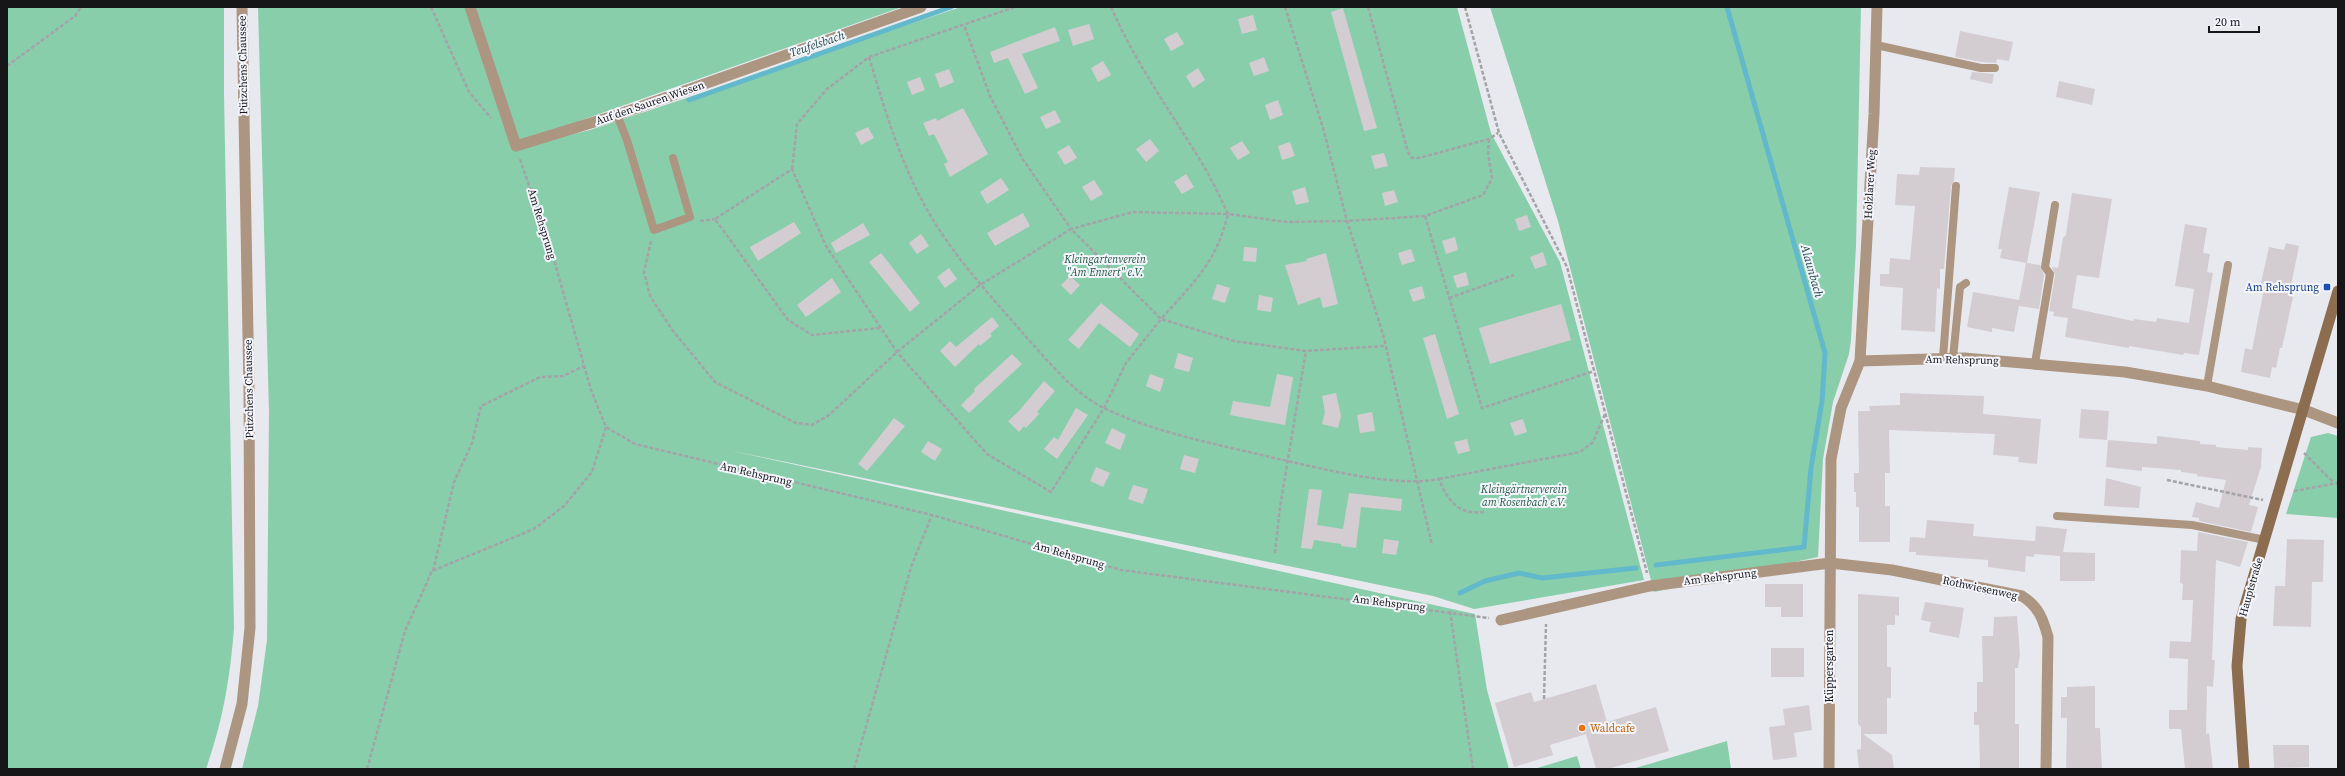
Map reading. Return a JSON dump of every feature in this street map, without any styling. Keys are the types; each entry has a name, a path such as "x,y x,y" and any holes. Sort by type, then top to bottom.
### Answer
{"main road":[{"name":"Hauptstraße","path":"2244,769 2237,666 2241,619 2278,499 2338,291"}],"street":[{"name":"Pützchens Chaussee","path":"225,769 242,704 250,628 249,398 242,7"},
{"path":"470,7 516,146"},
{"name":"Auf den Sauren Wiesen","path":"516,146 617,115 921,7"},
{"name":"Holzlarer Weg","path":"1860,362 1877,7"},
{"name":"Am Rehsprung","path":"1860,362 1948,358 2035,363 2125,372 2207,386 2304,410 2338,423"},
{"path":"1830,563 1831,459 1841,408 1860,362"},
{"name":"Am Rehsprung","path":"1501,620 1650,586 1830,563"},
{"name":"Küppersgarten","path":"1829,769 1830,563"},
{"name":"Rothwiesenweg","path":"1830,563 1892,570 2022,596 2033,603 2043,617 2048,637 2046,769"}],"lane":[{"path":"1876,45 1981,68 1995,68"},
{"path":"617,115 627,140 654,230 690,217 673,158"},
{"path":"1948,358 1956,186"},
{"path":"2035,363 2050,274 2045,268 2055,205"},
{"path":"2207,386 2228,265"},
{"path":"1948,358 1960,287 1966,283"},
{"path":"2057,516 2192,525 2265,540"}],"path":[{"path":"7,66 75,16 81,7"},
{"path":"431,7 469,92 495,122"},
{"path":"1015,7 869,57 827,89 797,124 792,169 826,246 897,352 987,454 1051,492 1104,408 1126,363 1206,269 1222,237 1228,214 1207,171 1163,103 1121,31 1111,7"},
{"path":"1285,7 1323,128 1347,221 1385,346 1432,546"},
{"path":"1368,7 1408,152 1412,158 1419,158 1488,139 1498,133"},
{"path":"1465,7 1498,133 1567,267 1650,586"},
{"path":"964,25 990,96 1022,158 1071,229 1162,319 1234,341 1306,351 1385,346"},
{"path":"869,57 885,111 905,164 935,224 980,285 1066,381 1104,408 1168,433 1332,471 1417,483 1580,452 1593,442 1605,414"},
{"path":"654,230 644,272 650,296 673,331 715,382 796,423 812,425 825,418 897,352 980,285 1071,229 1134,212 1228,214 1287,222 1347,221 1425,216 1483,196 1492,178 1488,154 1488,139"},
{"name":"Am Rehsprung","path":"516,146 552,253 584,366 606,427 635,444 932,515 1121,570 1450,611 1501,620"},
{"path":"792,169 715,219 788,320 812,335 880,328"},
{"path":"1425,216 1482,408 1594,371"},
{"path":"1449,298 1514,275"},
{"path":"1275,553 1306,351"},
{"path":"367,769 405,631 432,571 454,482 472,442 481,406 540,378 563,376 584,366"},
{"path":"432,571 534,529 564,506 592,472 606,427"},
{"path":"2294,442 2333,482"},
{"path":"1439,479 1446,497 1464,511 1472,513 1484,512"},
{"path":"2167,480 2278,499 2333,482 2338,483"},
{"path":"854,769 911,567 932,515"},
{"path":"1544,699 1546,610"},
{"path":"1450,611 1473,769"}],"green space":[{"path":"7,7 224,7 224,94 234,628 225,699 206,769 7,769"},
{"path":"258,7 466,7 514,148 590,130 961,7 1457,7 1491,133 1560,262 1644,580 1474,609 1433,596 728,450 1475,614 1487,690 1509,769 242,769 258,706 267,640 269,412"},
{"path":"473,7 902,7 517,143"},
{"path":"1490,7 1861,7 1856,246 1851,340 1849,354 1833,402 1823,459 1818,557 1654,592 1558,221"},
{"path":"2328,433 2338,436 2338,518 2286,514 2311,437"},
{"path":"1727,741 1731,769 1632,769"},
{"path":"1577,756 1581,769 1534,769"}],"building":[{"path":"1343,8 1377,128 1364,131 1331,12"},
{"path":"1253,15 1257,30 1242,34 1238,19"},
{"path":"1089,24 1094,39 1073,46 1068,30"},
{"path":"1055,27 1060,41 1022,54 1038,88 1025,94 1008,58 994,63 990,52"},
{"path":"1960,31 2013,42 2009,61 1997,59 1996,63 1982,62 1955,57"},
{"path":"1177,32 1184,44 1171,51 1164,39"},
{"path":"1264,57 1269,71 1254,76 1249,63"},
{"path":"1103,61 1111,75 1098,82 1091,68"},
{"path":"1198,68 1205,80 1193,88 1186,76"},
{"path":"949,69 954,82 940,88 935,74"},
{"path":"1972,72 1994,74 1992,84 1970,79"},
{"path":"920,77 925,90 912,95 907,82"},
{"path":"2059,81 2095,89 2092,105 2056,97"},
{"path":"1278,100 1283,115 1270,120 1265,105"},
{"path":"963,108 988,154 950,177 944,164 948,162 934,134 929,136 923,123 936,118 937,121"},
{"path":"1055,110 1061,122 1046,129 1040,117"},
{"path":"868,127 874,138 861,145 855,133"},
{"path":"1150,139 1159,151 1146,162 1136,149"},
{"path":"1242,141 1250,153 1238,160 1230,148"},
{"path":"1290,142 1295,156 1282,160 1278,146"},
{"path":"1069,145 1077,158 1065,165 1057,152"},
{"path":"1384,153 1388,166 1375,169 1371,156"},
{"path":"1920,167 1955,168 1954,181 1951,186 1944,269 1940,269 1940,289 1937,288 1935,332 1901,330 1903,288 1880,286 1880,274 1889,274 1890,258 1910,260 1915,206 1895,205 1897,174 1919,175"},
{"path":"1186,174 1194,187 1182,194 1174,182"},
{"path":"1001,178 1009,190 987,204 980,192"},
{"path":"1094,180 1103,194 1091,201 1082,187"},
{"path":"1305,187 1309,202 1296,205 1292,191"},
{"path":"2009,187 2040,192 2027,263 2040,265 2044,275 2039,309 2019,306 2014,332 1992,328 1992,332 1967,327 1973,292 2019,300 2026,263 2000,258 2002,249 1998,249"},
{"path":"1394,190 1398,202 1385,206 1382,193"},
{"path":"2072,193 2112,199 2099,278 2077,275 2072,308 2133,321 2134,319 2156,322 2157,318 2189,323 2194,289 2175,286 2185,224 2207,228 2203,253 2210,254 2207,272 2213,273 2199,355 2184,353 2183,355 2129,346 2129,348 2065,337 2068,318 2053,316 2054,312 2049,311 2055,275 2052,267 2058,268 2063,238 2066,235"},
{"path":"1023,213 1030,226 995,246 987,233"},
{"path":"1527,215 1531,227 1519,231 1515,219"},
{"path":"794,222 801,233 758,261 750,247"},
{"path":"863,223 870,235 836,253 831,243"},
{"path":"921,234 929,246 917,254 909,243"},
{"path":"1455,237 1458,250 1446,254 1442,241"},
{"path":"2286,243 2299,246 2289,296 2293,297 2276,368 2272,367 2270,378 2241,372 2245,348 2252,350 2265,284 2261,283 2269,247 2284,250"},
{"path":"1244,247 1257,248 1256,262 1243,261"},
{"path":"1411,249 1415,261 1402,265 1398,253"},
{"path":"1543,252 1547,265 1535,269 1530,257"},
{"path":"881,253 920,303 910,312 869,262"},
{"path":"1326,253 1338,304 1323,308 1320,297 1298,305 1285,265 1307,261 1306,259"},
{"path":"949,268 957,279 945,288 937,277"},
{"path":"1466,272 1469,285 1457,288 1453,276"},
{"path":"1070,276 1080,285 1071,295 1061,285"},
{"path":"832,278 841,292 806,317 797,305"},
{"path":"1217,284 1230,288 1225,303 1212,299"},
{"path":"1422,286 1425,298 1413,302 1409,290"},
{"path":"1259,295 1273,298 1271,312 1257,310"},
{"path":"1101,303 1139,334 1130,347 1099,323 1079,349 1068,340"},
{"path":"1561,304 1571,340 1490,364 1479,328"},
{"path":"992,317 999,326 990,334 992,336 980,346 979,344 955,367 940,351 950,341 956,347"},
{"path":"1435,334 1459,414 1447,419 1423,338"},
{"path":"1178,353 1193,358 1189,372 1174,368"},
{"path":"1012,354 1022,364 969,413 961,405 975,391 974,389"},
{"path":"1150,374 1164,379 1160,392 1146,386"},
{"path":"1277,374 1293,377 1285,425 1230,415 1233,401 1270,407"},
{"path":"1044,381 1055,391 1037,412 1039,414 1026,428 1024,426 1019,432 1008,421 1019,411"},
{"path":"1336,393 1341,416 1338,428 1322,424 1325,412 1322,396"},
{"path":"1900,393 1984,396 1983,414 2041,419 2037,464 2018,462 2019,457 1993,455 1995,434 1889,430 1890,473 1885,473 1885,506 1890,506 1890,542 1859,542 1859,507 1856,507 1856,492 1854,492 1854,473 1859,473 1858,411 1870,411 1869,406 1900,405"},
{"path":"1076,408 1088,415 1057,459 1044,449 1054,437 1058,440"},
{"path":"2081,409 2109,411 2107,440 2079,438"},
{"path":"1372,412 1375,431 1360,433 1357,415"},
{"path":"894,418 905,426 867,471 858,464"},
{"path":"1523,419 1527,432 1515,436 1510,423"},
{"path":"1112,428 1126,435 1120,450 1105,443"},
{"path":"2157,436 2200,441 2200,444 2216,445 2216,447 2248,450 2248,447 2262,448 2261,467 2249,505 2258,507 2251,532 2199,521 2199,518 2192,517 2196,502 2219,508 2226,480 2197,476 2197,474 2181,472 2181,470 2142,467 2142,471 2106,467 2108,440 2157,444"},
{"path":"1467,439 1470,451 1458,454 1454,442"},
{"path":"928,441 942,449 935,461 921,452"},
{"path":"1184,455 1199,459 1195,473 1180,469"},
{"path":"1096,467 1110,473 1103,487 1090,481"},
{"path":"2106,478 2141,487 2139,508 2104,506"},
{"path":"1133,485 1148,489 1143,504 1128,499"},
{"path":"1309,489 1322,490 1317,525 1343,529 1349,493 1402,499 1401,511 1361,507 1356,548 1314,540 1312,549 1301,548"},
{"path":"1927,520 1974,524 1973,536 2035,541 2036,526 2067,529 2063,552 2095,553 2095,581 2060,581 2060,556 2034,554 2034,557 2026,556 2025,572 1988,567 1988,560 1916,555 1916,552 1909,552 1910,537 1925,538"},
{"path":"2198,532 2248,542 2240,567 2216,560 2212,660 2215,660 2213,687 2207,686 2206,734 2209,733 2213,769 2185,769 2181,729 2169,729 2169,710 2187,710 2188,659 2169,658 2170,641 2191,642 2193,600 2182,600 2183,584 2180,583 2181,550 2197,551"},
{"path":"1384,539 1399,541 1396,555 1382,553"},
{"path":"2287,539 2324,540 2323,582 2312,582 2311,627 2273,626 2275,586 2285,586"},
{"path":"1765,584 1803,584 1803,617 1781,617 1781,607 1765,607"},
{"path":"1858,594 1899,597 1899,616 1895,615 1895,625 1887,625 1887,667 1891,667 1891,698 1887,698 1887,734 1863,734 1892,755 1894,769 1859,769 1857,750 1861,749 1861,727 1858,724"},
{"path":"1925,602 1964,608 1959,638 1929,632 1931,622 1921,620"},
{"path":"2017,616 2020,654 2018,668 2015,668 2015,724 2019,724 2019,769 1980,769 1979,725 1974,725 1974,712 1977,712 1977,682 1983,682 1982,636 1993,636 1994,617"},
{"path":"1771,648 1804,648 1804,677 1771,677"},
{"name":"Waldcafe","path":"1596,684 1607,722 1656,707 1669,751 1608,769 1596,769 1586,734 1550,745 1553,755 1514,767 1495,703 1531,692 1534,702"},
{"path":"2095,686 2095,728 2100,728 2102,769 2066,769 2067,718 2061,718 2061,697 2067,697 2067,687"},
{"path":"1809,705 1812,730 1794,733 1797,757 1773,760 1769,727 1785,725 1783,709"},
{"path":"2273,745 2309,745 2309,767 2274,768"}],"waterway":[{"name":"Teufelsbach","path":"689,100 951,7"},
{"name":"Alaunbach","path":"1656,565 1804,547 1811,468 1822,401 1825,353 1727,7"},
{"path":"1460,593 1485,581 1519,573 1542,578 1636,568"}],"place":[{"name":"Am Rehsprung","path":"2327,287"},
{"name":"Waldcafe","path":"1582,728"}],"park label":[{"name":"Kleingartenverein \"Am Ennert\" e.V.","path":"1105,265"},
{"name":"Kleingärtnerverein am Rosenbach e.V.","path":"1524,495"}]}
